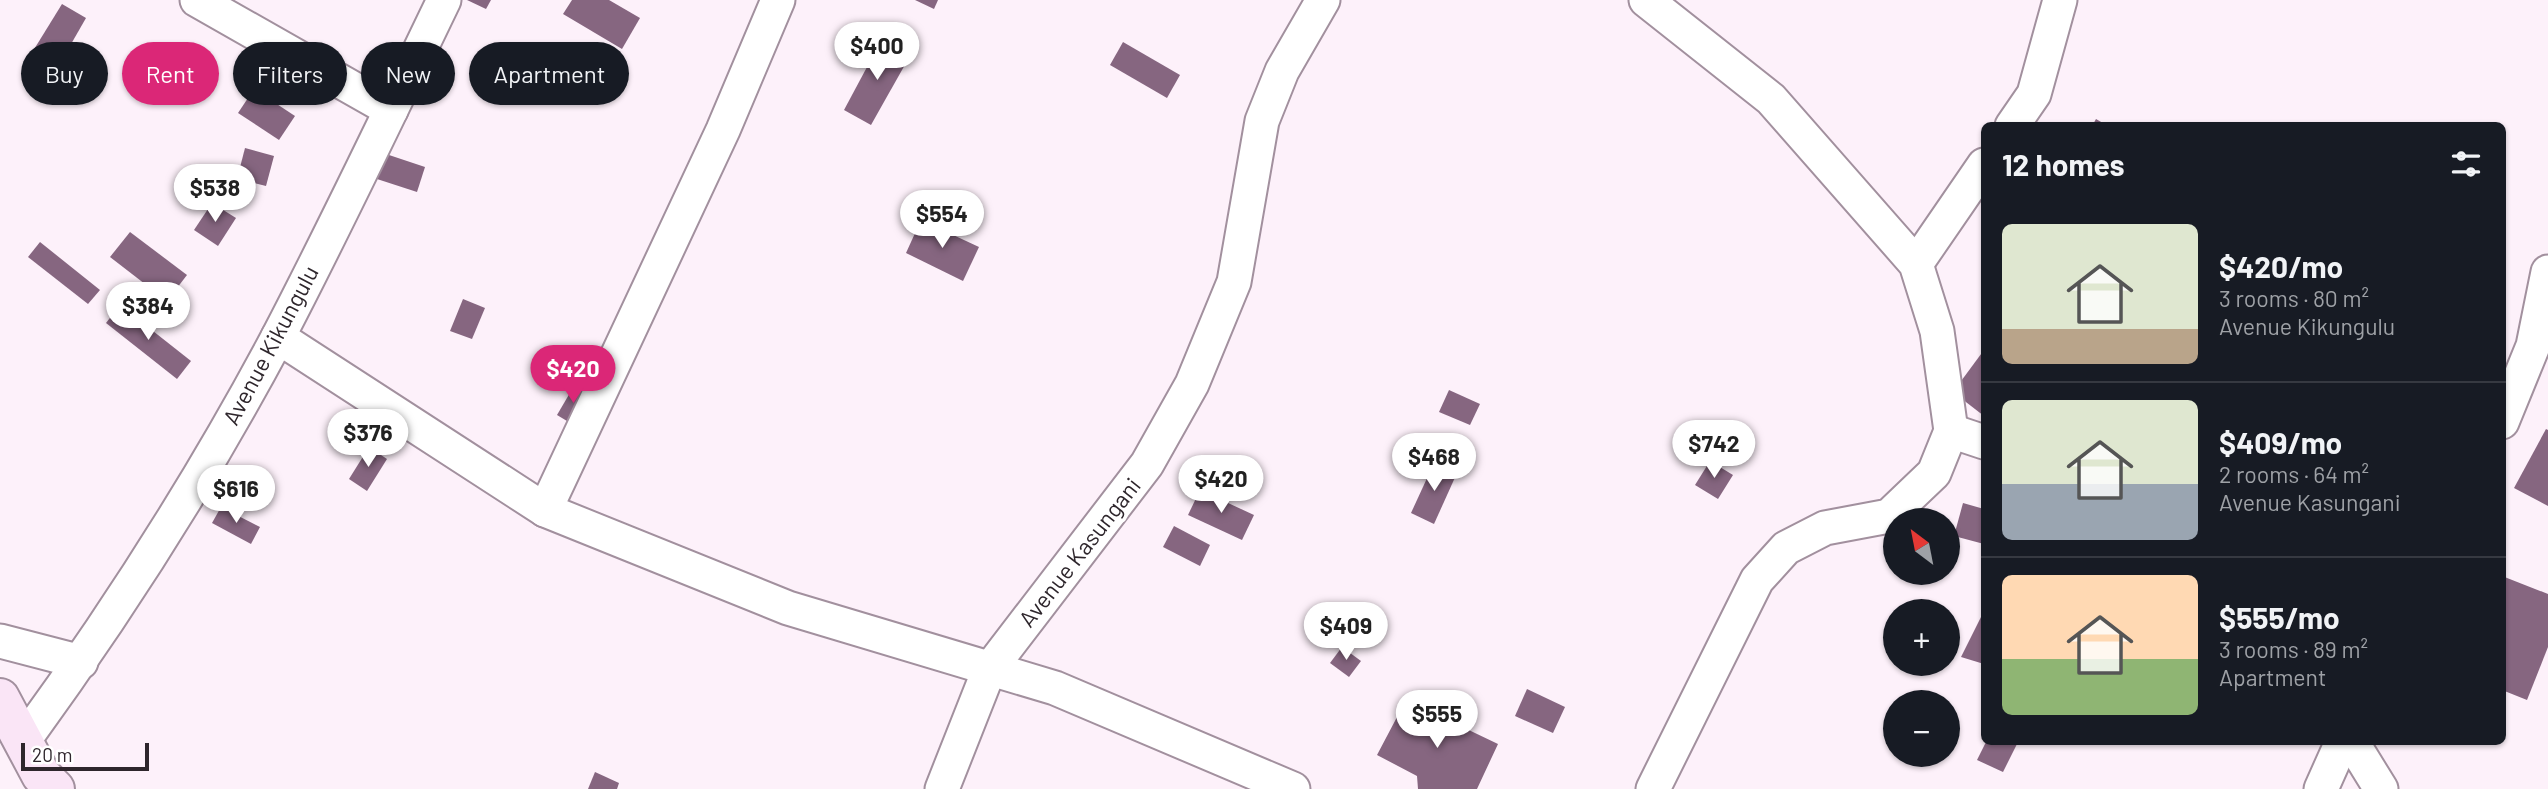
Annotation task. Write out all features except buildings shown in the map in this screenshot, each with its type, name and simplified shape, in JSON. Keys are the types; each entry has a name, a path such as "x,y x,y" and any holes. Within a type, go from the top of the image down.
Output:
{"street":[{"path":"197,0 391,110"},
{"name":"Avenue Kikungulu","path":"22,743 81,662 156,547 278,337 444,0"},
{"path":"544,510 723,130 778,0"},
{"name":"Avenue Kasungani","path":"942,789 989,670 1147,464 1192,384 1234,282 1262,121 1282,71 1323,0"},
{"path":"1646,0 1771,99 1916,264 1937,331 1951,431 1934,473 1889,516 1825,528 1786,548 1757,580 1653,789"},
{"path":"2015,122 2034,94 2060,0"},
{"path":"1916,264 1981,169"},
{"path":"2506,412 2533,346 2548,272"},
{"path":"278,337 544,510 788,608 1055,688 1293,789"},
{"path":"1951,431 1981,441"},
{"path":"0,641 81,662"},
{"path":"0,698 46,785"},
{"path":"2321,789 2341,745"},
{"path":"2354,745 2381,789"}]}
